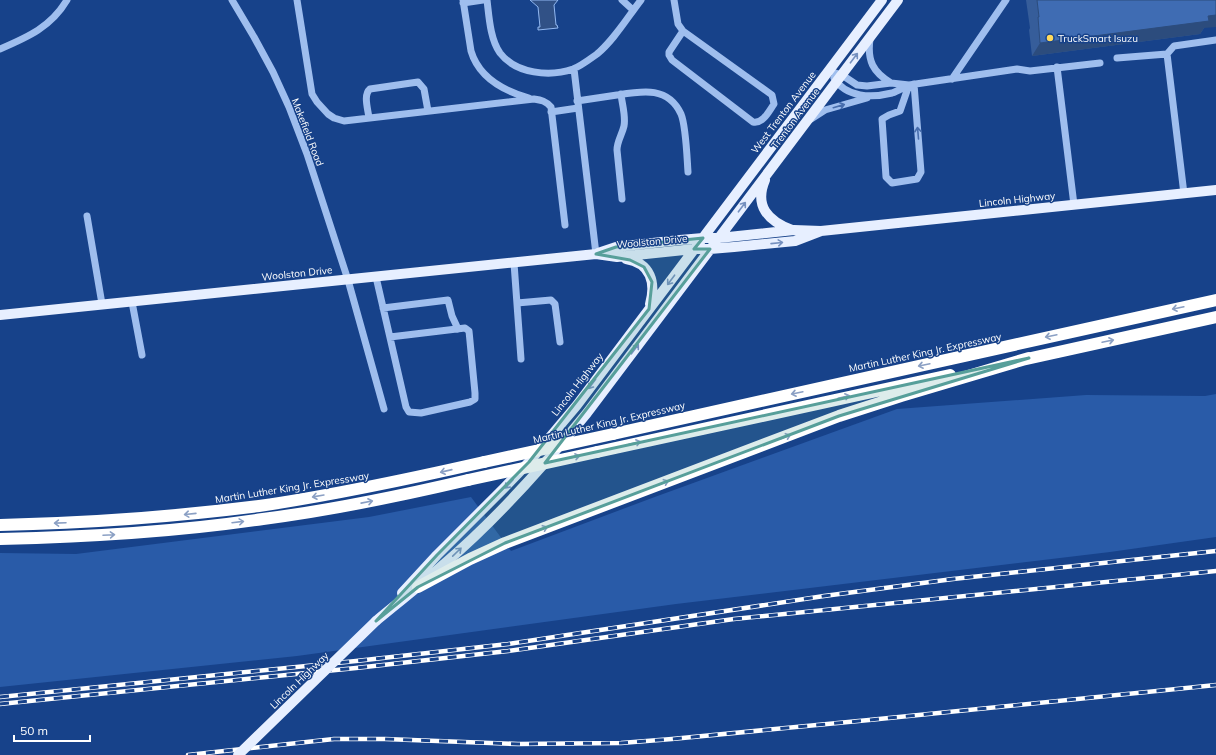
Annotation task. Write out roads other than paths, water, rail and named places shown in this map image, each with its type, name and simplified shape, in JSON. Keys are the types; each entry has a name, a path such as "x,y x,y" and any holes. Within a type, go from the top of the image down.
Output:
{"highway":[{"name":"Martin Luther King Jr. Expressway","path":"0,525 127,519 245,507 356,490 1216,300"},
{"path":"0,539 128,534 254,520 380,500 895,386 1216,317"},
{"path":"418,587 470,559 505,543 839,416 1029,358"}],"main road":[{"name":"West Trenton Avenue","path":"703,238 882,0"},
{"name":"Trenton Avenue","path":"710,250 898,0"},
{"path":"767,174 762,192 764,209 768,216 775,222 794,230"},
{"name":"Lincoln Highway","path":"238,755 376,621 437,554 534,456 577,405 703,238 719,238 794,230 821,231 1216,190"},
{"name":"Lincoln Highway","path":"376,621 445,564 539,471 587,413 710,250 795,241 821,231"},
{"name":"Woolston Drive","path":"0,314 514,263 596,254 616,247 703,238"},
{"name":"Woolston Drive","path":"596,254 617,257 694,249 710,250"},
{"path":"617,257 638,262 649,274 653,290 649,309"}],"street":[{"path":"0,49 27,38 39,30 52,19 67,0"},
{"path":"297,0 312,94 322,109 334,118 344,121 534,99"},
{"path":"483,0 463,2 473,58 479,68 497,85 520,95 542,100 551,107 565,225"},
{"path":"487,0 493,39 500,53 510,62 533,73 559,72 574,69 596,55 607,45 641,0"},
{"path":"622,0 633,10"},
{"path":"952,79 1006,0"},
{"name":"Makefield Road","path":"235,1 289,107 307,154 348,280 384,409"},
{"path":"676,2 678,24 683,31 772,95 774,104 761,121 757,123 753,122 672,60 669,52 683,31"},
{"path":"870,38 869,51 872,66 881,77 891,83"},
{"path":"1117,58 1167,54 1174,46 1216,40"},
{"path":"1167,54 1184,194"},
{"path":"839,79 862,86 891,83 912,84 1017,69 1030,70 1100,63"},
{"path":"1057,67 1074,205"},
{"path":"574,69 596,254"},
{"path":"829,71 854,94 868,96 892,93 912,84"},
{"path":"369,118 366,95 367,91 370,89 418,82 424,89 428,111"},
{"path":"912,84 921,172 918,179 892,183 886,177 882,119 900,111 912,84"},
{"path":"551,112 621,94 650,91 664,96 675,106 681,115 684,124 688,172"},
{"path":"621,94 624,127 617,145 617,150 622,199"},
{"path":"805,124 817,114 825,110 880,94"},
{"path":"87,216 102,304"},
{"path":"514,263 521,359"},
{"path":"376,277 406,407 410,412 421,413 470,402 475,399 469,331 466,328 390,337"},
{"path":"383,308 448,300 452,316 458,329"},
{"path":"517,303 551,300 555,304 560,342"},
{"path":"132,302 142,355"}],"railway":[{"path":"0,697 508,644 824,596 953,579 1216,551"},
{"path":"0,704 508,651 734,619 1216,571"},
{"path":"188,755 334,739 385,739 518,744 621,743 1216,685"}],"place":[{"name":"TruckSmart Isuzu","path":"1050,38"}]}
